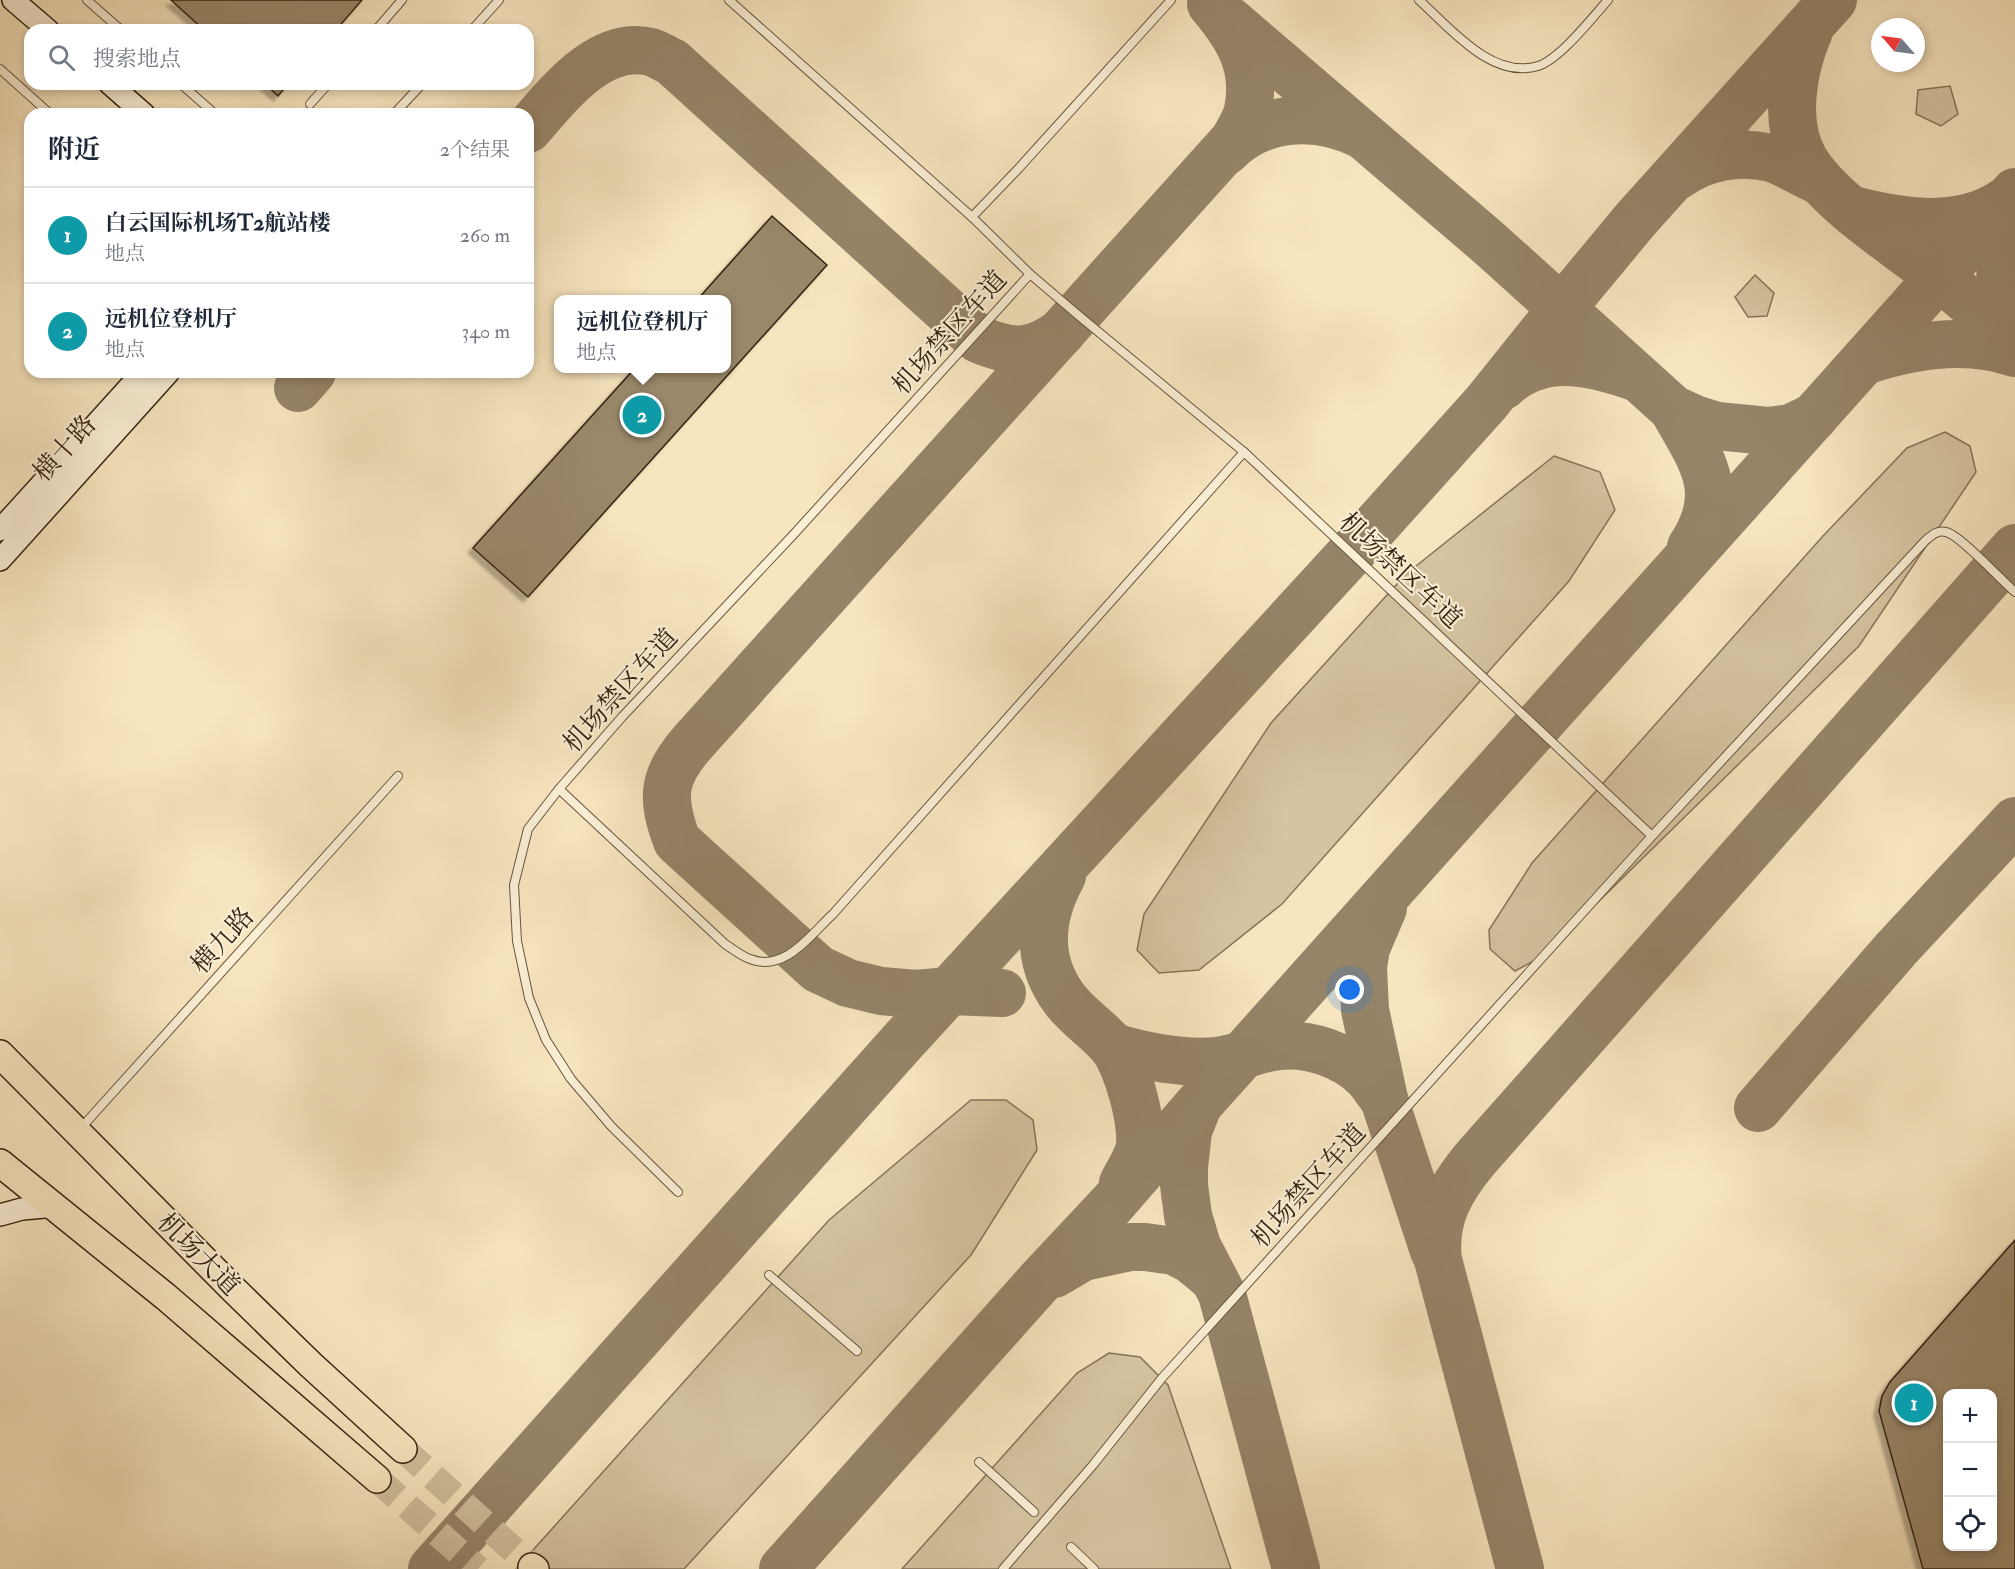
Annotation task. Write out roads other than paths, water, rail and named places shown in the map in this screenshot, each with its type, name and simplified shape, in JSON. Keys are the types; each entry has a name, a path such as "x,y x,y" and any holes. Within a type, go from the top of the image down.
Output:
{"highway":[{"name":"机场大道","path":"0,1054 234,1290 403,1449"},
{"name":"机场大道","path":"0,1163 166,1297 377,1479"}],"street":[{"path":"13,0 41,24"},
{"path":"117,90 137,108"},
{"name":"横十路","path":"0,530 139,378"},
{"name":"横十路","path":"0,560 164,378"},
{"path":"0,1215 22,1209 56,1206"}],"lane":[{"path":"87,0 113,24"},
{"path":"381,24 402,0"},
{"path":"477,24 499,0"},
{"name":"机场禁区车道","path":"729,0 972,217 1030,274 1244,452 1652,836"},
{"path":"972,217 1171,0"},
{"path":"1419,0 1486,59 1513,68 1539,66 1562,50 1608,0"},
{"path":"0,69 43,108"},
{"path":"188,90 208,108"},
{"path":"310,104 323,90"},
{"path":"400,108 416,90"},
{"name":"机场禁区车道","path":"678,1192 610,1126 571,1079 546,1040 529,998 517,942 514,885 528,829 559,789 622,717 802,525 1030,274"},
{"path":"559,789 725,944 751,960 770,962 794,954 833,914 1244,452"},
{"name":"机场禁区车道","path":"1003,1569 1093,1465 1162,1378 1652,836 1925,541 1936,532 1947,532 1959,539 2015,592"},
{"name":"横九路","path":"78,1131 398,776"},
{"path":"769,1275 858,1350"},
{"path":"980,1462 1034,1512"},
{"path":"1071,1547 1094,1569"}],"tunnel":[{"path":"403,1449 532,1567"},
{"path":"377,1479 478,1569"}],"place":[{"name":"远机位登机厅","path":"642,415"},
{"name":"白云国际机场T2航站楼","path":"1914,1403"}]}
